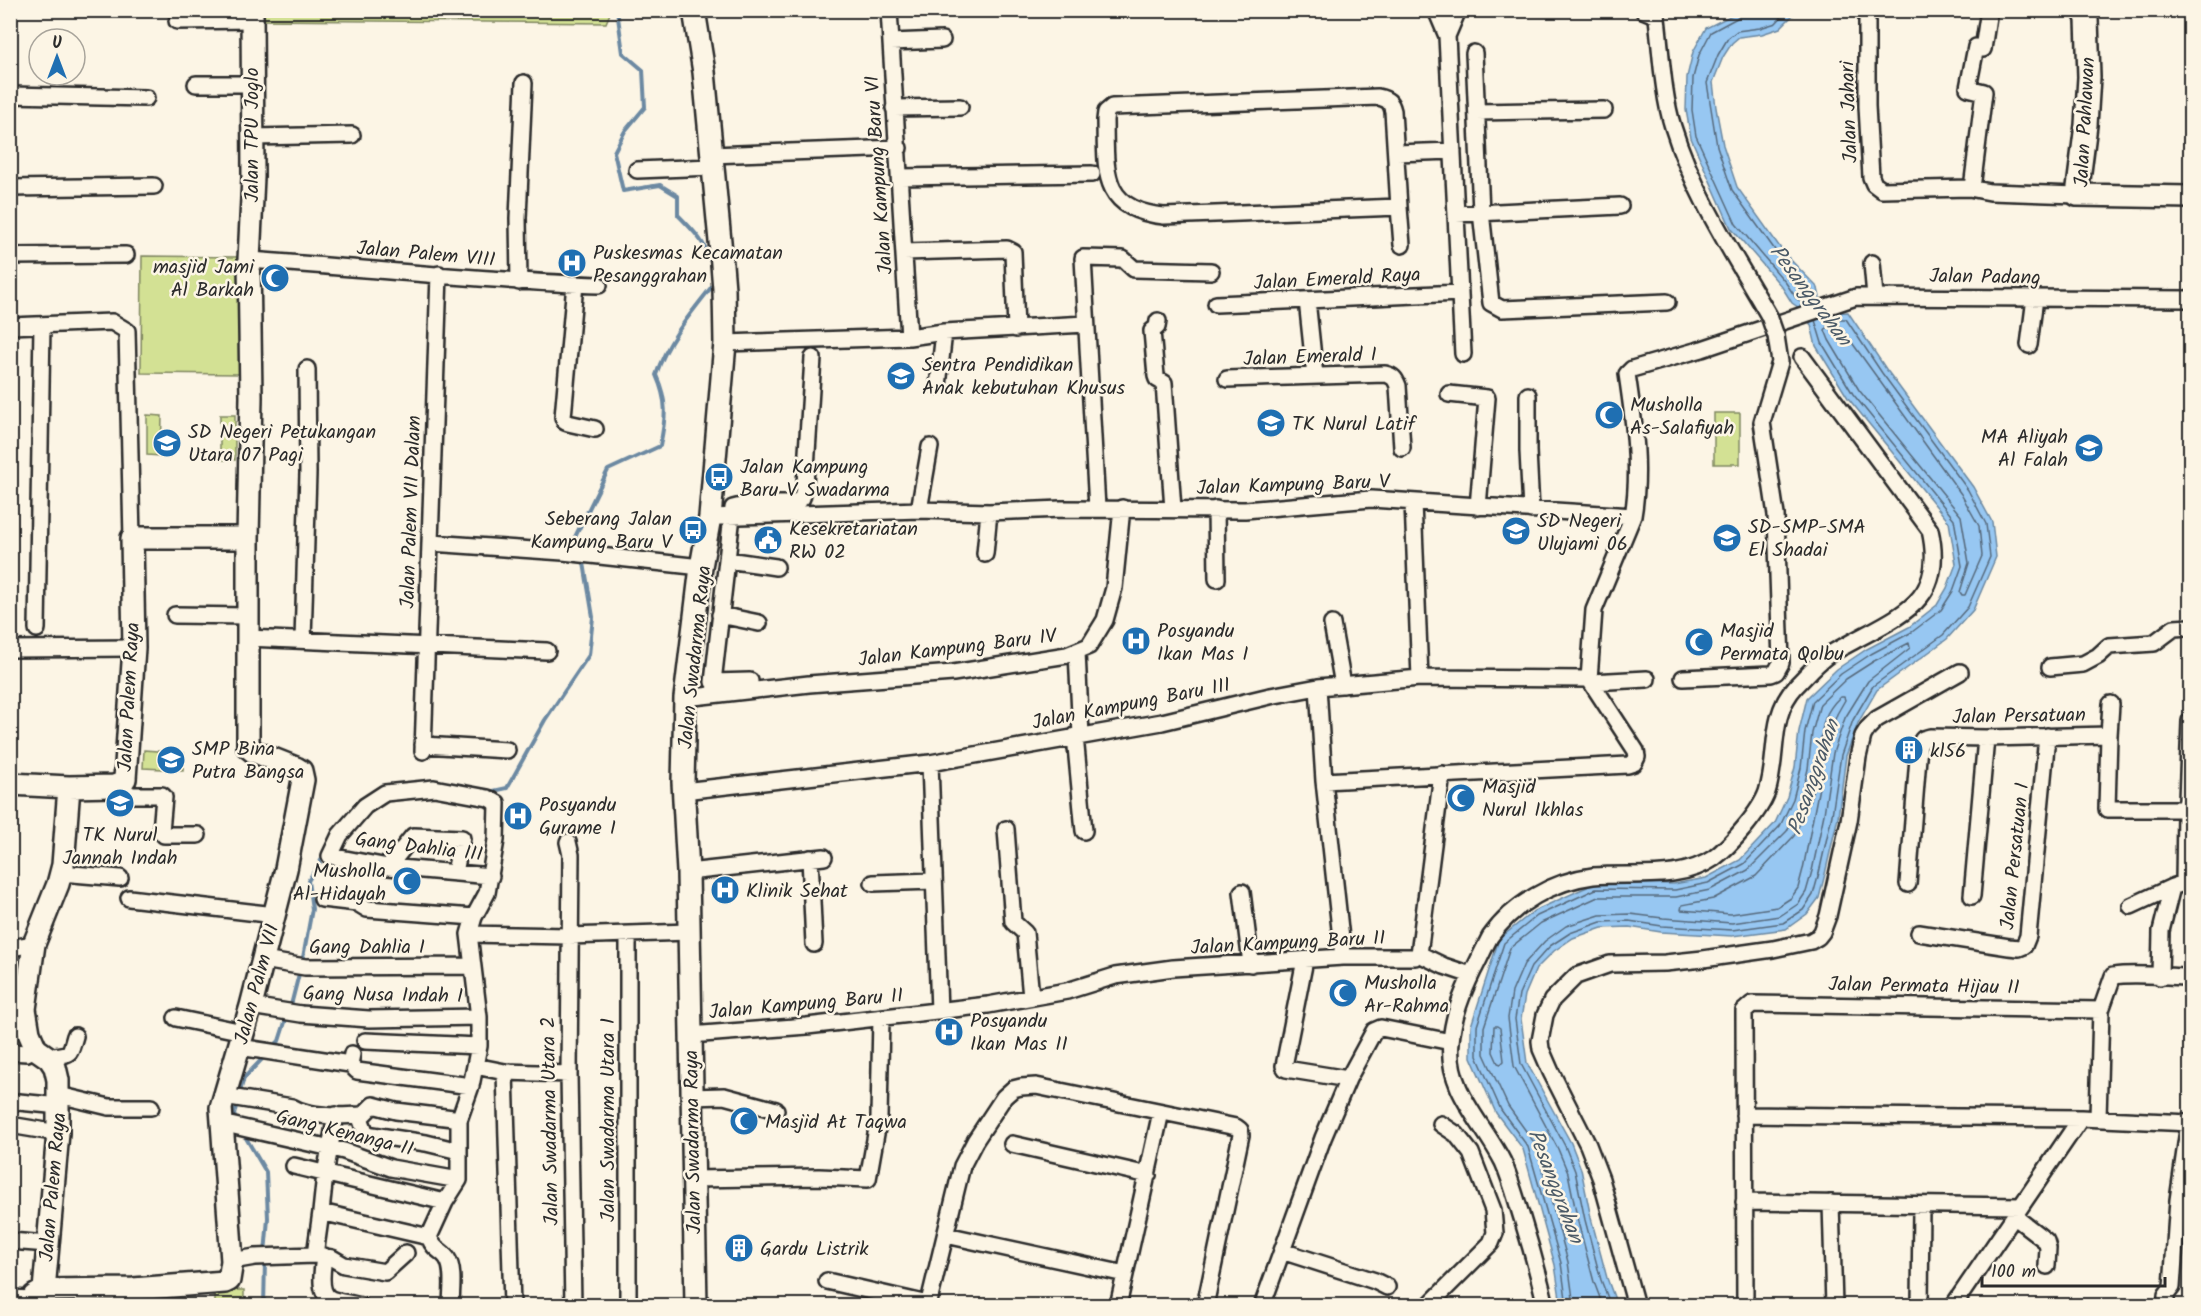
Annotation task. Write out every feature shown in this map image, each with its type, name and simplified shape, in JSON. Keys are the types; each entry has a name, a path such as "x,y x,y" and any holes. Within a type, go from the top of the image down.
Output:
{"street":[{"name":"Jalan Swadarma Raya","path":"694,10 704,72 724,289 725,343 710,517 701,567 685,698 683,791 688,872 696,1305"},
{"name":"Jalan Kampung Baru VI","path":"889,10 909,337"},
{"path":"1436,10 1447,36 1463,354"},
{"path":"1447,36 1458,10"},
{"path":"1642,10 1657,18 1672,125 1682,154 1708,211 1775,318 1780,362 1762,422 1776,515 1781,663 1776,672 1771,674 1683,678"},
{"name":"Jalan Jahari","path":"1867,10 1867,106 1871,177 1874,184 1882,190 1972,188 1990,192 2077,195"},
{"path":"1972,188 1984,92 1968,88 1976,47 1983,49 1989,10"},
{"name":"Jalan Pahlawan","path":"2083,10 2087,19 2089,77 2086,125 2077,195 2190,197"},
{"path":"177,21 252,15"},
{"name":"Jalan TPU Joglo","path":"249,260 253,177 252,15"},
{"path":"891,42 942,39"},
{"path":"1474,53 1481,212 1491,303 1502,309 1667,302"},
{"path":"519,282 518,218 524,83"},
{"path":"196,84 251,84"},
{"path":"10,94 147,98"},
{"path":"1399,207 1164,216 1135,210 1123,202 1110,185 1106,172 1106,112 1112,107 1121,105 1386,99 1391,103 1402,245"},
{"path":"894,108 960,107"},
{"path":"1477,112 1604,110"},
{"path":"253,137 352,135"},
{"path":"637,170 712,161 899,148"},
{"path":"1396,153 1453,151"},
{"path":"900,177 1092,174"},
{"path":"10,188 154,186"},
{"path":"1456,214 1620,206"},
{"path":"904,252 1007,249 1014,252 1016,329"},
{"path":"10,256 126,255"},
{"path":"1097,508 1082,263 1085,257 1123,259 1134,269 1211,271"},
{"path":"10,326 112,322 127,331 132,538 248,538 251,397 249,260"},
{"name":"Jalan Palem VIII","path":"249,260 519,282 599,285"},
{"path":"1872,263 1875,296"},
{"name":"Jalan Palem VII Dalam","path":"439,274 423,748 507,750"},
{"path":"575,284 563,417 565,422 595,429"},
{"name":"Jalan Emerald Raya","path":"1216,304 1460,293"},
{"name":"Jalan Padang","path":"1633,516 1637,480 1636,444 1628,374 1630,370 1702,349 1775,318 1845,299 1875,296 2190,299"},
{"path":"2029,345 2035,298"},
{"path":"1307,300 1315,376"},
{"path":"1158,321 1157,327 1152,331 1156,376 1164,383 1173,509"},
{"path":"725,343 909,337 944,332 1086,324"},
{"path":"37,629 42,325"},
{"path":"938,386 944,332"},
{"path":"1546,1305 1512,1185 1503,1162 1456,1085 1450,1066 1455,1015 1471,975 1491,937 1512,912 1544,891 1574,880 1594,876 1674,872 1691,869 1714,858 1749,822 1768,791 1775,730 1781,709 1795,687 1827,656 1903,613 1923,595 1931,578 1934,562 1930,530 1802,357"},
{"path":"750,681 713,682 733,508 749,504 793,504 802,498 813,358"},
{"path":"303,640 308,473 308,369"},
{"name":"Jalan Emerald I","path":"1227,379 1391,375 1398,386 1402,448"},
{"path":"1449,394 1486,398 1478,507"},
{"path":"1528,395 1531,510"},
{"path":"919,510 930,447"},
{"name":"Jalan Kampung Baru V","path":"710,517 919,510 989,512 1097,508 1263,508 1371,499 1633,516"},
{"path":"1413,502 1420,678"},
{"name":"Jalan Kampung Baru IV","path":"685,698 809,684 953,673 1077,652 1089,646 1105,620 1114,588 1122,508"},
{"path":"1216,509 1217,579"},
{"path":"985,554 989,512"},
{"path":"1323,781 1634,763 1637,757 1636,751 1590,681 1594,610 1633,516"},
{"name":"Jalan Palem Raya","path":"29,1298 48,1244 59,1101 55,1067 42,1054 29,1033 26,1010 34,944 60,873 69,787 114,786 125,779 134,648 132,538"},
{"name":"Jalan Palm VII","path":"232,1261 225,1124 221,1108 228,1097 245,1043 251,1006 286,869 302,775 296,768 248,747 248,538"},
{"path":"431,543 565,552 701,567"},
{"path":"727,560 776,567"},
{"path":"176,615 248,616"},
{"path":"720,615 759,623"},
{"path":"1332,624 1343,685"},
{"path":"2050,667 2083,664 2109,646 2154,643 2174,628 2190,627"},
{"path":"247,638 547,651"},
{"path":"10,649 134,648"},
{"path":"1077,652 1078,736 1084,831"},
{"path":"1636,1305 1601,1179 1588,1145 1541,1049 1541,1029 1552,1000 1576,976 1610,964 1665,963 1773,950 1811,941 1818,937 1828,916 1838,872 1863,736 1877,719 1960,672"},
{"name":"Jalan Kampung Baru III","path":"683,791 930,763 1162,722 1318,687 1420,678 1590,681 1647,679"},
{"path":"1318,687 1323,781 1343,957"},
{"path":"2109,735 2111,705"},
{"path":"2160,977 2161,931 2182,884 2188,803 2190,721"},
{"name":"Jalan Persatuan","path":"1908,884 1919,745 1923,739 1930,736 1986,738 2109,735 2107,809 2188,803"},
{"name":"Jalan Persatuan I","path":"1919,933 2009,947 2024,946 2028,936 2047,736"},
{"path":"1972,896 1986,738"},
{"path":"930,763 939,1011"},
{"path":"1442,774 1419,954 1471,975"},
{"path":"10,784 69,787"},
{"path":"120,784 132,795 162,795 164,798 161,831 164,835 198,835"},
{"name":"Gang Nusa Indah I","path":"340,835 365,806 392,791 434,788 488,798 497,803 496,840 491,876 487,893 474,917 469,934 479,1017 479,1046 471,1086 459,1120 459,1180"},
{"path":"1006,829 1013,922 1025,933 1031,998"},
{"name":"Gang Dahlia III","path":"340,835 330,856 388,867 491,876"},
{"path":"388,867 413,836 462,838 456,872"},
{"name":"Jalan Swadarma Utara 2","path":"568,842 571,855 569,1074 573,1305"},
{"path":"688,872 817,858 814,944"},
{"path":"60,873 120,878"},
{"path":"873,883 934,881"},
{"path":"2131,906 2182,884"},
{"path":"1242,891 1251,964"},
{"path":"129,898 275,915"},
{"path":"322,899 357,903 367,909 474,917"},
{"path":"469,934 569,936 689,932"},
{"name":"Jalan Swadarma Utara 1","path":"628,935 628,1305"},
{"path":"10,948 34,944"},
{"name":"Jalan Kampung Baru II","path":"690,1035 939,1011 1031,998 1067,991 1115,976 1173,969 1343,957 1414,957 1419,954"},
{"name":"Gang Dahlia I","path":"263,960 300,966 472,966"},
{"path":"1305,960 1284,1066 1286,1069 1348,1079"},
{"path":"2098,1118 2101,1010 2113,976 2127,974 2190,977"},
{"name":"Jalan Permata Hijau II","path":"1745,1305 1744,1011 1752,1004 2101,1010"},
{"name":"Gang Nusa Indah I","path":"251,1006 301,1014 369,1019 479,1017"},
{"path":"176,1018 272,1053 351,1059 357,1071 471,1086"},
{"path":"693,1179 819,1177 867,1179 879,1117 881,1018"},
{"path":"1262,1305 1334,1107 1374,1031 1381,1028 1451,1042"},
{"path":"10,1052 68,1055 75,1036"},
{"path":"365,1041 479,1046"},
{"path":"475,1066 505,1072 569,1074"},
{"path":"505,1072 512,1305"},
{"path":"827,1281 928,1305 962,1166 975,1140 1004,1097 1013,1089 1036,1086 1236,1127 1240,1130 1241,1135 1204,1305"},
{"path":"691,1097 724,1096 776,1110"},
{"path":"228,1097 292,1107 299,1112 363,1115 373,1106 459,1120"},
{"path":"19,1102 59,1101 109,1107 151,1107"},
{"path":"1118,1305 1161,1112"},
{"path":"336,1115 325,1174 321,1212 319,1256 322,1289 330,1299 361,1305"},
{"path":"359,1115 366,1134 426,1143 459,1151"},
{"path":"1744,1115 2098,1118 2190,1123 2178,1200 2172,1287 2166,1295 2166,1305"},
{"path":"1953,1305 2081,1118"},
{"name":"Gang Kenanga II","path":"225,1124 330,1148 391,1168 459,1180"},
{"path":"1428,1305 1491,1243 1495,1233 1493,1210 1471,1153 1456,1134 1441,1124"},
{"path":"10,1125 58,1133"},
{"path":"1012,1144 1148,1175"},
{"path":"294,1166 445,1202"},
{"path":"452,1305 450,1265 446,1256 433,1248 429,1237 445,1202 459,1180"},
{"path":"1744,1202 1922,1204 2018,1211 2046,1241 2047,1266"},
{"path":"1832,1203 1834,1305"},
{"path":"1920,1305 1922,1204"},
{"path":"321,1212 429,1237"},
{"path":"946,1234 1125,1274"},
{"path":"10,1241 48,1244"},
{"path":"1282,1251 1387,1287"},
{"path":"29,1298 225,1282 229,1280 232,1261 255,1257 319,1256 344,1265 385,1272 406,1253"}],"green space":[{"path":"256,11 611,11 606,23 256,20"},
{"path":"142,256 240,257 239,374 141,373"},
{"path":"1714,413 1740,413 1740,464 1714,464"},
{"path":"147,415 162,416 161,456 147,455"},
{"path":"220,415 235,415 235,460 220,460"},
{"path":"144,750 184,753 183,770 143,768"},
{"path":"215,1290 244,1290 244,1305 215,1305"}],"water":[{"name":"Pesanggrahan","path":"1740,11 1795,11 1780,28 1762,34 1739,37 1732,43 1723,57 1713,82 1723,145 1737,187 1784,253 1818,288 1821,303 1831,313 1848,312 1886,369 1973,487 1992,522 1996,557 1973,610 1947,639 1877,690 1858,723 1846,756 1838,817 1819,898 1807,914 1786,929 1732,936 1661,932 1629,927 1602,928 1573,938 1554,951 1536,969 1525,995 1521,1019 1527,1063 1571,1143 1581,1169 1591,1218 1607,1278 1617,1305 1561,1305 1555,1265 1523,1149 1496,1113 1471,1057 1471,1026 1499,939 1534,911 1598,882 1674,884 1706,878 1740,860 1775,823 1787,797 1795,767 1799,731 1807,698 1837,669 1867,649 1909,627 1937,605 1947,588 1956,564 1949,522 1848,398 1816,346 1811,325 1802,310 1792,303 1782,287 1731,228 1691,138 1686,110 1687,77 1693,52 1706,28"}],"waterway":[{"path":"617,10 623,53 643,70 645,107 625,131 614,152 623,191 660,185 678,196 678,215 703,244 712,265"},
{"path":"582,550 575,537 608,470 660,446 665,410 663,393 656,375 673,339 713,285 713,281"},
{"path":"489,792 507,788 545,720 589,655 593,617 583,557"},
{"path":"302,963 312,909 308,881 325,854"},
{"path":"290,1009 300,970"},
{"path":"273,1047 279,1041 287,1016"},
{"path":"239,1095 244,1078 266,1055"},
{"path":"237,1102 234,1115 238,1123"},
{"path":"243,1133 266,1172 268,1218 265,1254"},
{"path":"264,1306 265,1261"}],"place":[{"name":"Puskesmas Kecamatan Pesanggrahan","path":"572,263"},
{"name":"masjid Jami Al Barkah","path":"275,278"},
{"name":"Sentra Pendidikan Anak kebutuhan Khusus","path":"901,376"},
{"name":"Musholla As-Salafiyah","path":"1609,415"},
{"name":"TK Nurul Latif","path":"1271,423"},
{"name":"SD Negeri Petukangan Utara 07 Pagi","path":"167,443"},
{"name":"MA Aliyah Al Falah","path":"2089,448"},
{"name":"Jalan Kampung Baru V Swadarma","path":"719,477"},
{"name":"Seberang Jalan Kampung Baru V","path":"693,530"},
{"name":"SD Negeri Ulujami 06","path":"1516,531"},
{"name":"SD-SMP-SMA El Shadai","path":"1727,538"},
{"name":"Kesekretariatan RW 02","path":"768,540"},
{"name":"Posyandu Ikan Mas I","path":"1136,641"},
{"name":"Masjid Permata Qolbu","path":"1699,642"},
{"name":"kl56","path":"1909,750"},
{"name":"SMP Bina Putra Bangsa","path":"171,760"},
{"name":"Masjid Nurul Ikhlas","path":"1461,798"},
{"name":"TK Nurul Jannah Indah","path":"120,803"},
{"name":"Posyandu Gurame I","path":"518,816"},
{"name":"Musholla Al-Hidayah","path":"407,881"},
{"name":"Klinik Sehat","path":"725,890"},
{"name":"Musholla Ar-Rahma","path":"1343,993"},
{"name":"Posyandu Ikan Mas II","path":"949,1032"},
{"name":"Masjid At Taqwa","path":"744,1121"},
{"name":"Gardu Listrik","path":"739,1248"}]}
